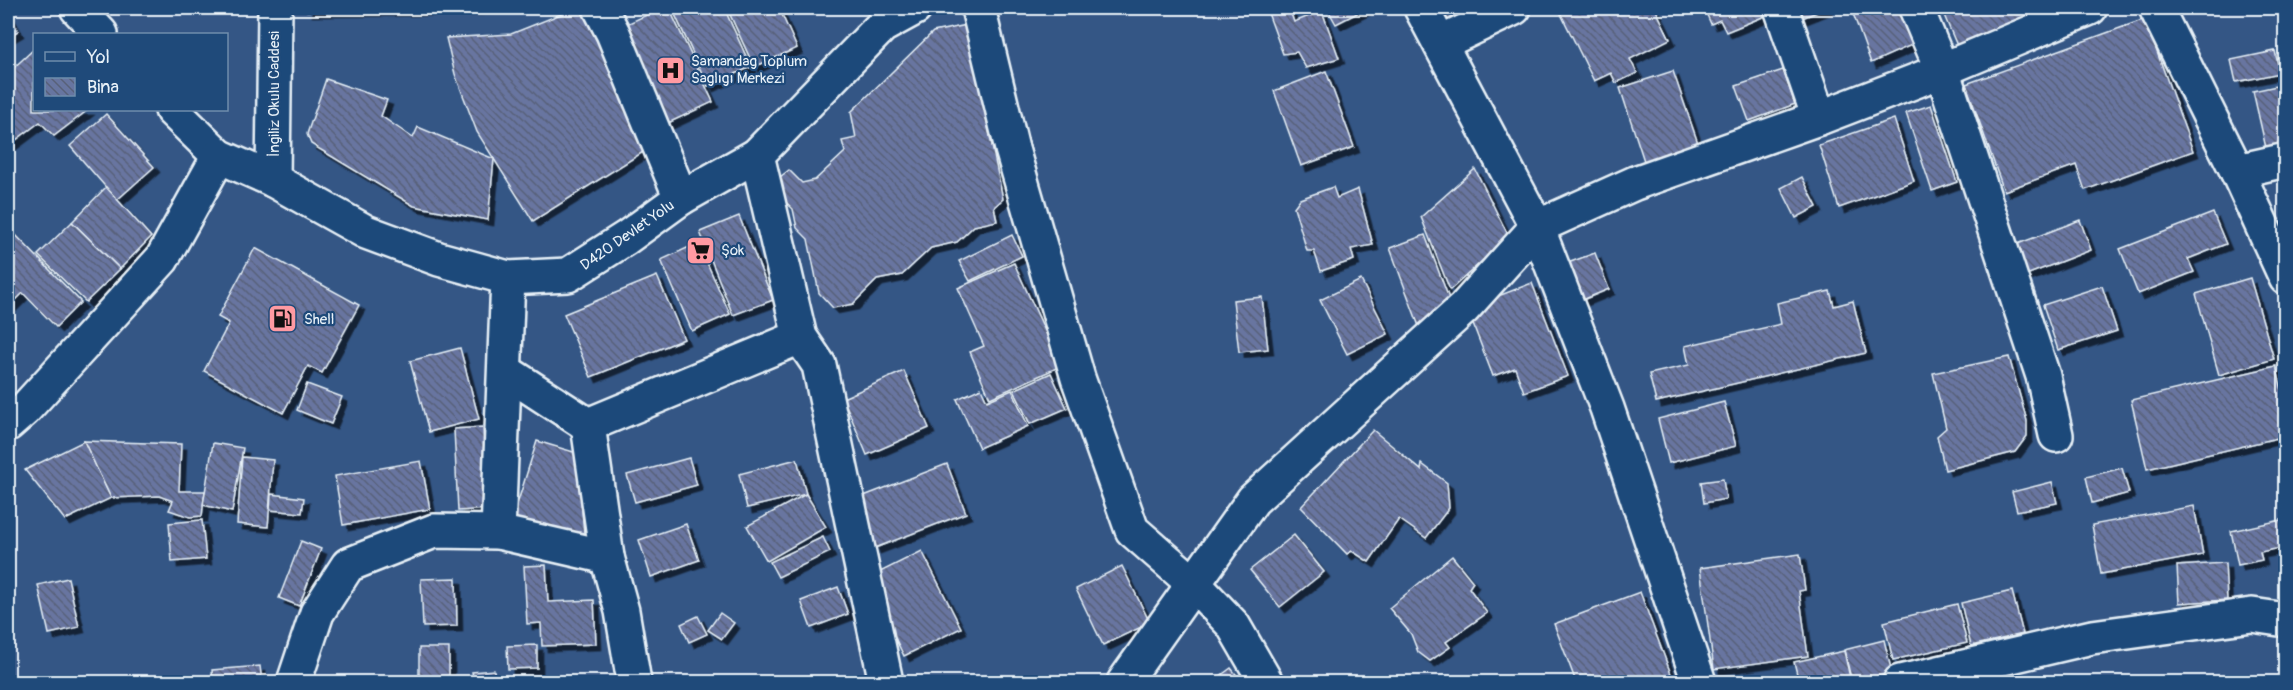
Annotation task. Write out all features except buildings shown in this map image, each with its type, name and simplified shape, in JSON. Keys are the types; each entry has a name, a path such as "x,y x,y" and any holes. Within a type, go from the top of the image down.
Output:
{"street":[{"path":"77,8 100,33"},
{"name":"İngiliz Okulu Caddesi","path":"273,180 275,8"},
{"path":"600,8 613,33 681,198"},
{"name":"D420 Devlet Yolu","path":"173,111 219,156 273,180 366,232 439,259 508,278 568,275 681,198 757,156 882,26 915,8"},
{"path":"978,8 1012,149 1078,378 1132,530 1194,584 1233,625 1266,682"},
{"path":"1421,8 1538,227 1607,408 1699,682"},
{"path":"1441,43 1514,8"},
{"path":"1780,8 1820,118"},
{"path":"1916,8 1942,70 2043,376 2056,435"},
{"path":"1124,682 1253,500 1464,308 1538,227 1635,183 1820,118 2090,8"},
{"path":"2156,8 2237,171 2286,279"},
{"path":"8,424 24,410 162,259 219,156"},
{"path":"757,156 800,337 819,365 886,682"},
{"path":"2237,171 2286,160"},
{"path":"498,532 508,278"},
{"path":"588,424 800,337"},
{"path":"505,371 588,424 607,557 622,611 634,682"},
{"path":"294,682 317,613 348,565 434,531 498,532 607,557"},
{"path":"1900,682 2092,637 2252,615 2286,620"}],"place":[{"name":"Samandag Toplum Saglıgı Merkezi","path":"670,70"},
{"name":"Şok","path":"700,250"},
{"name":"Shell","path":"283,319"}]}
